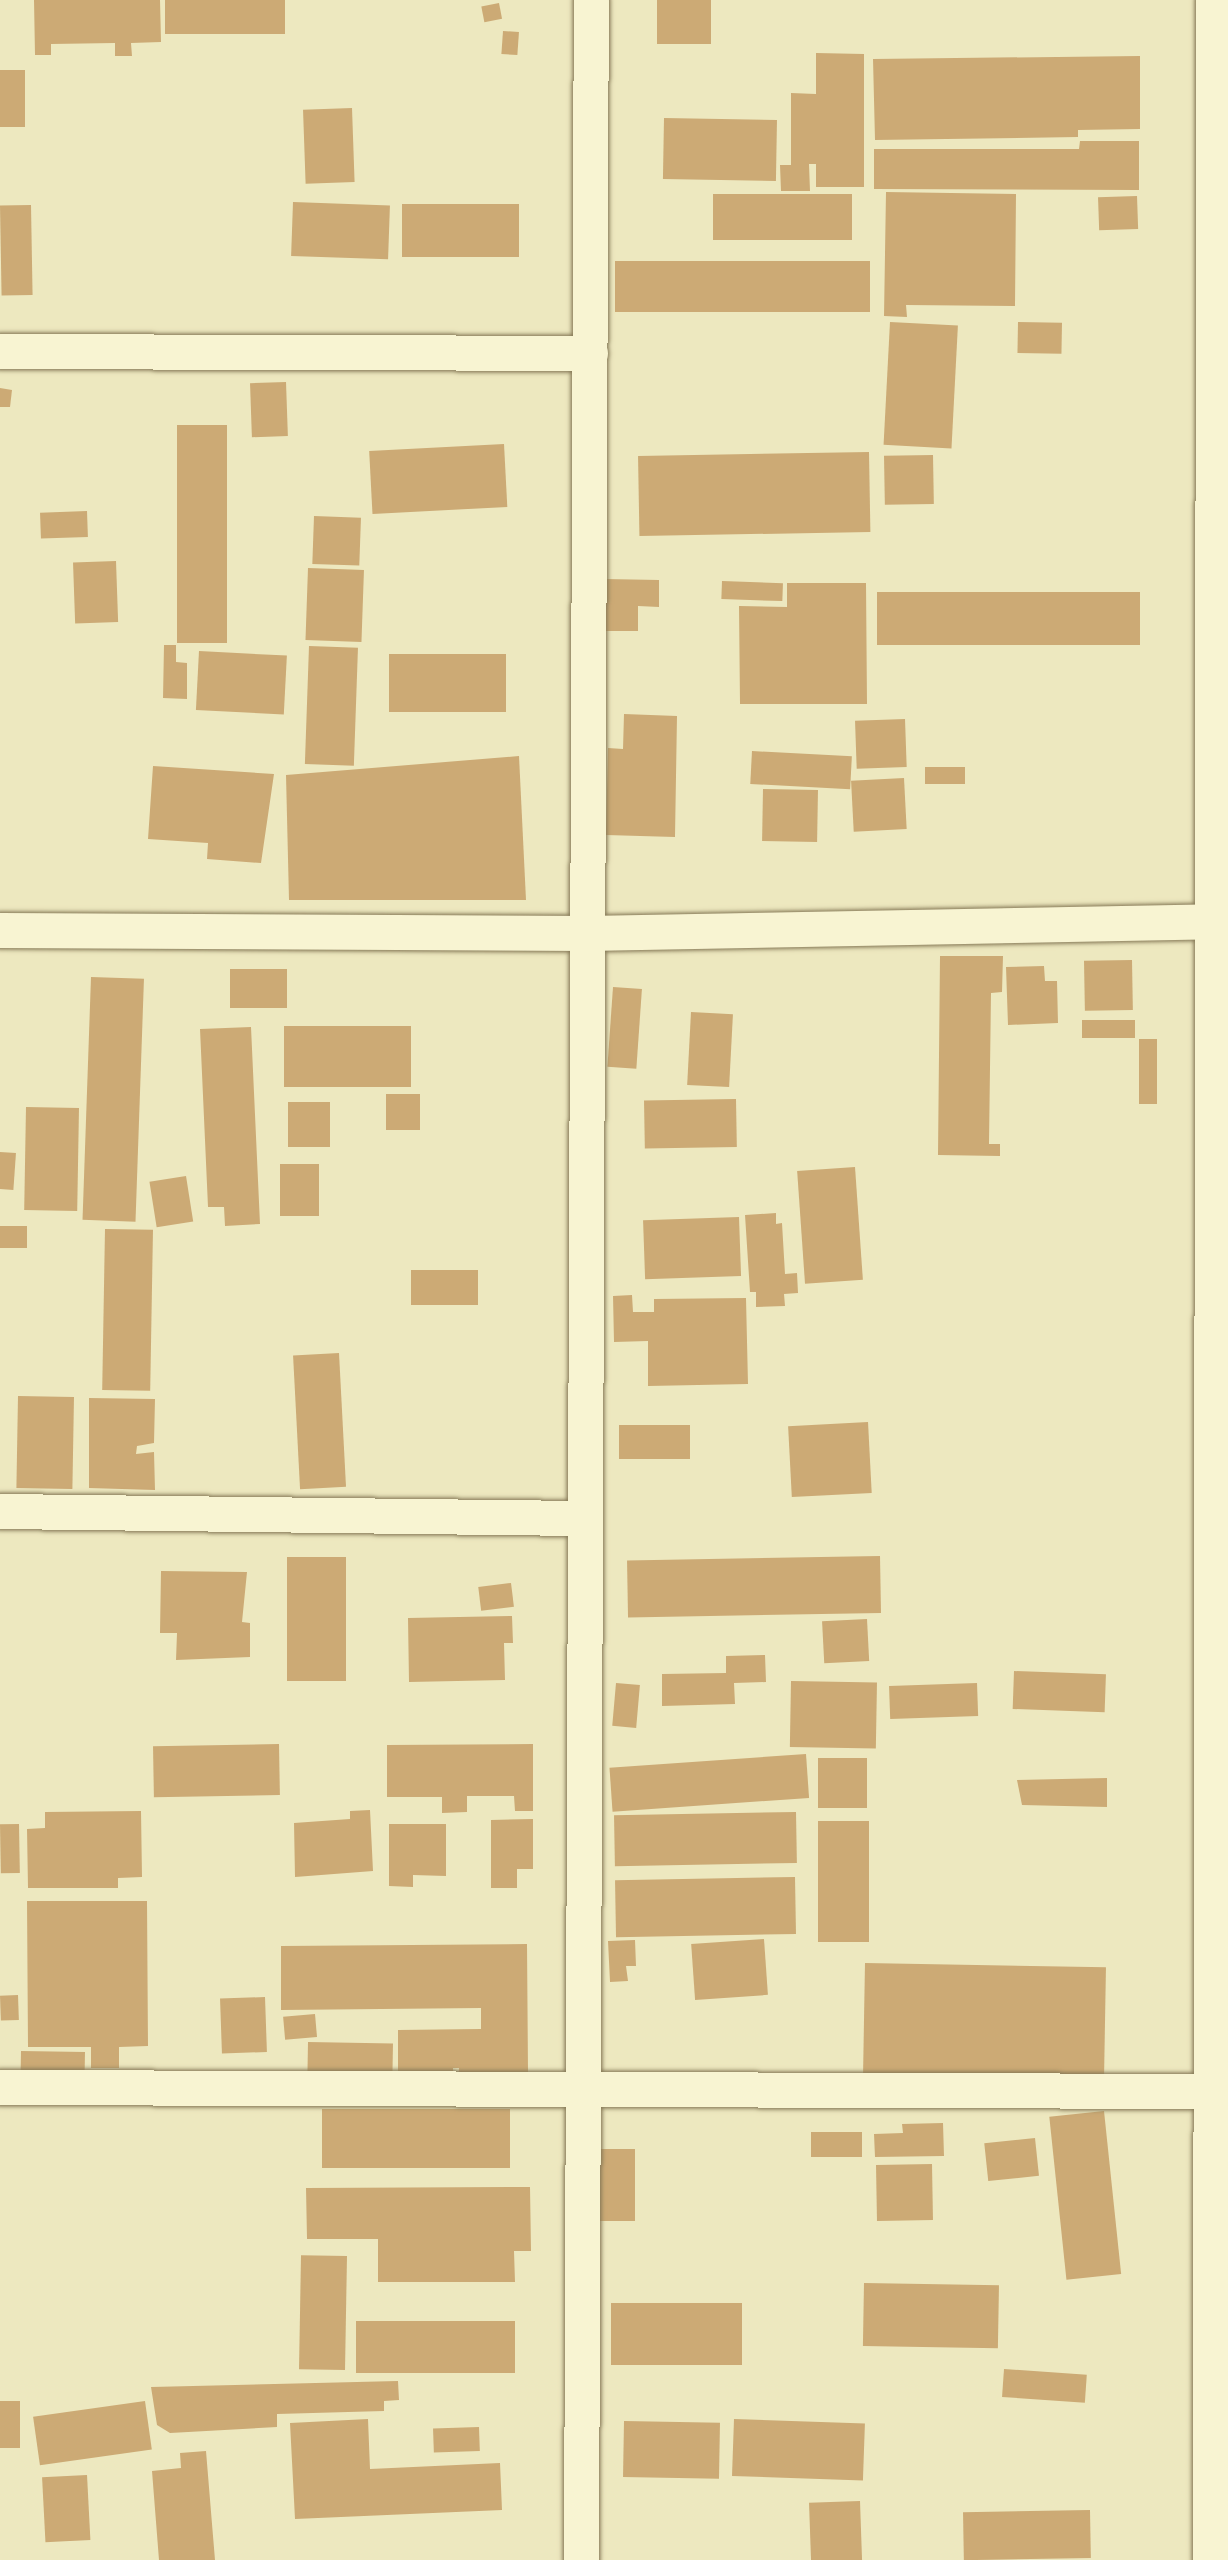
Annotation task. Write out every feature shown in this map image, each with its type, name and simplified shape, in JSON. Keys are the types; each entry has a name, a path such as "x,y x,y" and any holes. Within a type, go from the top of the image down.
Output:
{"street":[{"path":"580,2560 591,0"},
{"path":"1210,2560 1219,2091 1220,921 1214,0"},
{"path":"0,350 590,353"},
{"path":"0,930 587,933 1220,921"},
{"path":"0,1511 584,1518"},
{"path":"0,2087 1219,2091"}],"building":[{"path":"34,0 160,0 161,42 131,43 132,56 115,56 115,43 51,44 51,55 35,55"},
{"path":"165,0 285,0 285,34 165,34"},
{"path":"657,0 711,0 711,44 657,44"},
{"path":"499,3 502,19 484,22 481,6"},
{"path":"503,31 519,32 517,55 501,54"},
{"path":"816,53 864,54 864,187 816,187 816,164 809,164 810,191 781,191 780,165 791,165 791,93 816,94"},
{"path":"1140,56 1140,129 1078,130 1078,137 875,140 873,59"},
{"path":"0,70 25,70 25,127 0,127"},
{"path":"352,108 355,182 306,184 303,110"},
{"path":"664,118 777,120 776,181 663,179"},
{"path":"1080,141 1139,141 1139,190 874,189 874,149 1079,149"},
{"path":"886,192 1016,194 1015,306 906,305 907,317 884,316"},
{"path":"713,194 852,194 852,240 713,240"},
{"path":"1137,196 1138,229 1099,230 1098,197"},
{"path":"293,202 390,205 388,259 291,256"},
{"path":"402,204 519,204 519,257 402,257"},
{"path":"31,205 33,295 2,296 0,206"},
{"path":"615,261 870,261 870,312 615,312"},
{"path":"890,322 958,326 951,448 884,445"},
{"path":"1018,322 1062,323 1061,354 1017,353"},
{"path":"286,382 288,436 252,437 250,383"},
{"path":"0,388 12,390 10,407 0,407"},
{"path":"177,425 227,425 227,643 177,643"},
{"path":"504,444 507,507 372,514 369,451"},
{"path":"869,452 870,532 639,536 638,456"},
{"path":"933,455 934,504 885,505 884,456"},
{"path":"87,511 88,537 41,539 40,513"},
{"path":"314,516 361,518 359,566 312,564"},
{"path":"116,561 118,622 75,623 73,563"},
{"path":"308,568 364,570 361,642 305,640"},
{"path":"605,579 659,580 659,607 638,606 638,631 605,631"},
{"path":"722,581 783,583 782,601 721,599"},
{"path":"787,583 866,583 867,704 740,704 739,606 787,607"},
{"path":"877,592 1140,592 1140,645 877,645"},
{"path":"164,645 176,645 176,662 187,663 187,699 163,698"},
{"path":"309,646 358,648 354,766 305,764"},
{"path":"199,651 287,656 284,715 196,710"},
{"path":"389,654 506,654 506,712 389,712"},
{"path":"624,714 677,716 675,837 606,835 608,748 623,749"},
{"path":"905,719 907,767 857,769 855,721"},
{"path":"752,751 852,756 850,789 750,784"},
{"path":"519,756 526,900 289,900 286,775"},
{"path":"153,766 274,774 261,863 207,859 208,843 148,839"},
{"path":"925,767 965,767 965,784 925,784"},
{"path":"904,778 907,829 854,832 851,781"},
{"path":"763,789 818,790 817,842 762,841"},
{"path":"940,956 1003,956 1002,992 991,993 989,1144 1000,1144 1000,1156 938,1155"},
{"path":"1132,960 1133,1010 1085,1011 1084,961"},
{"path":"1044,966 1045,981 1057,981 1058,1023 1008,1025 1006,967"},
{"path":"230,969 287,969 287,1008 230,1008"},
{"path":"91,977 144,979 135,1222 83,1220"},
{"path":"613,987 642,989 636,1069 607,1067"},
{"path":"691,1012 733,1014 729,1087 687,1085"},
{"path":"1082,1020 1135,1020 1135,1038 1082,1038"},
{"path":"284,1026 411,1026 411,1087 284,1087"},
{"path":"251,1027 260,1224 225,1226 224,1207 208,1207 200,1029"},
{"path":"1139,1039 1157,1039 1157,1104 1139,1104"},
{"path":"386,1094 420,1094 420,1130 386,1130"},
{"path":"736,1099 737,1147 645,1149 644,1101"},
{"path":"288,1102 330,1102 330,1147 288,1147"},
{"path":"26,1107 79,1108 77,1211 24,1210"},
{"path":"0,1152 16,1153 13,1190 0,1189"},
{"path":"280,1164 319,1164 319,1216 280,1216"},
{"path":"855,1167 863,1280 805,1284 797,1171"},
{"path":"186,1176 193,1221 157,1227 149,1182"},
{"path":"776,1213 776,1224 782,1223 785,1274 797,1273 798,1293 784,1294 785,1306 756,1307 756,1292 750,1292 745,1215"},
{"path":"739,1217 741,1276 645,1279 643,1220"},
{"path":"0,1226 27,1226 27,1248 0,1248"},
{"path":"105,1229 153,1230 150,1391 102,1390"},
{"path":"411,1270 478,1270 478,1305 411,1305"},
{"path":"632,1295 633,1312 654,1312 654,1299 746,1298 748,1384 648,1386 648,1341 614,1342 613,1296"},
{"path":"339,1353 346,1487 300,1489 293,1355"},
{"path":"18,1396 74,1397 72,1489 16,1488"},
{"path":"89,1398 155,1399 154,1443 137,1446 136,1454 154,1452 155,1490 89,1488"},
{"path":"868,1422 872,1493 792,1497 788,1426"},
{"path":"619,1425 690,1425 690,1459 619,1459"},
{"path":"880,1556 881,1613 628,1617 627,1560"},
{"path":"287,1557 346,1557 346,1681 287,1681"},
{"path":"161,1571 247,1572 242,1622 250,1623 250,1657 176,1660 177,1633 160,1633"},
{"path":"511,1583 514,1607 481,1611 478,1587"},
{"path":"512,1616 513,1643 504,1643 505,1680 409,1682 408,1618"},
{"path":"867,1619 869,1661 824,1663 822,1621"},
{"path":"765,1655 766,1682 734,1683 735,1704 662,1706 662,1674 726,1673 726,1656"},
{"path":"1014,1671 1106,1674 1105,1712 1013,1709"},
{"path":"791,1681 877,1683 876,1748 790,1747"},
{"path":"616,1683 640,1685 636,1728 612,1726"},
{"path":"977,1683 978,1716 890,1719 889,1686"},
{"path":"279,1744 280,1795 154,1797 153,1746"},
{"path":"533,1744 533,1811 515,1811 514,1796 467,1796 467,1812 442,1813 442,1797 387,1797 387,1745"},
{"path":"806,1754 809,1798 613,1812 609,1768"},
{"path":"818,1758 867,1758 867,1808 818,1808"},
{"path":"1107,1778 1107,1807 1022,1805 1017,1780"},
{"path":"370,1810 373,1871 295,1877 294,1823 350,1819 350,1811"},
{"path":"141,1811 142,1877 118,1878 118,1888 28,1888 27,1829 45,1828 45,1812"},
{"path":"796,1812 797,1863 615,1866 614,1815"},
{"path":"533,1819 533,1869 517,1869 517,1888 491,1888 491,1820"},
{"path":"818,1821 869,1821 869,1942 818,1942"},
{"path":"0,1824 19,1824 20,1873 1,1873"},
{"path":"389,1824 446,1824 446,1876 413,1875 413,1887 389,1886"},
{"path":"795,1877 796,1934 616,1937 615,1880"},
{"path":"27,1901 147,1901 148,2046 119,2047 119,2068 91,2068 91,2047 28,2047"},
{"path":"764,1939 768,1995 695,2000 691,1944"},
{"path":"635,1940 636,1966 626,1966 628,1981 610,1982 608,1941"},
{"path":"527,1944 528,2072 458,2082 459,2068 453,2068 453,2082 398,2074 398,2030 481,2029 481,2008 281,2010 281,1946"},
{"path":"865,1963 1106,1967 1104,2079 863,2075"},
{"path":"18,1995 19,2020 1,2021 0,1996"},
{"path":"265,1997 267,2052 222,2054 220,1999"},
{"path":"315,2014 317,2037 285,2040 283,2017"},
{"path":"308,2042 393,2043 392,2072 307,2071"},
{"path":"21,2051 85,2052 85,2075 21,2074"},
{"path":"322,2109 510,2109 510,2168 322,2168"},
{"path":"1104,2111 1121,2274 1066,2280 1049,2117"},
{"path":"943,2123 944,2156 875,2157 874,2134 903,2133 902,2124"},
{"path":"811,2132 862,2132 862,2157 811,2157"},
{"path":"1035,2138 1039,2176 988,2181 984,2143"},
{"path":"597,2149 635,2149 635,2221 597,2221"},
{"path":"932,2164 933,2220 877,2221 876,2165"},
{"path":"530,2187 531,2251 514,2251 515,2282 378,2282 378,2239 307,2239 306,2188"},
{"path":"301,2255 347,2256 345,2370 299,2369"},
{"path":"864,2283 999,2285 998,2348 863,2346"},
{"path":"611,2303 742,2303 742,2365 611,2365"},
{"path":"356,2321 515,2321 515,2373 356,2373"},
{"path":"1004,2369 1087,2375 1085,2403 1002,2397"},
{"path":"398,2381 399,2400 384,2401 384,2411 277,2414 277,2427 170,2433 157,2425 151,2387"},
{"path":"0,2401 20,2401 20,2448 0,2448"},
{"path":"145,2401 152,2450 40,2465 33,2417"},
{"path":"368,2419 370,2469 500,2463 502,2510 295,2519 290,2423"},
{"path":"734,2419 865,2424 863,2481 732,2476"},
{"path":"624,2421 720,2423 719,2479 623,2477"},
{"path":"479,2427 480,2451 434,2453 433,2429"},
{"path":"206,2451 215,2560 159,2560 152,2471 181,2468 180,2453"},
{"path":"87,2475 90,2540 45,2542 42,2477"},
{"path":"860,2501 862,2560 811,2560 809,2503"},
{"path":"1090,2510 1091,2558 964,2560 963,2512"}]}
